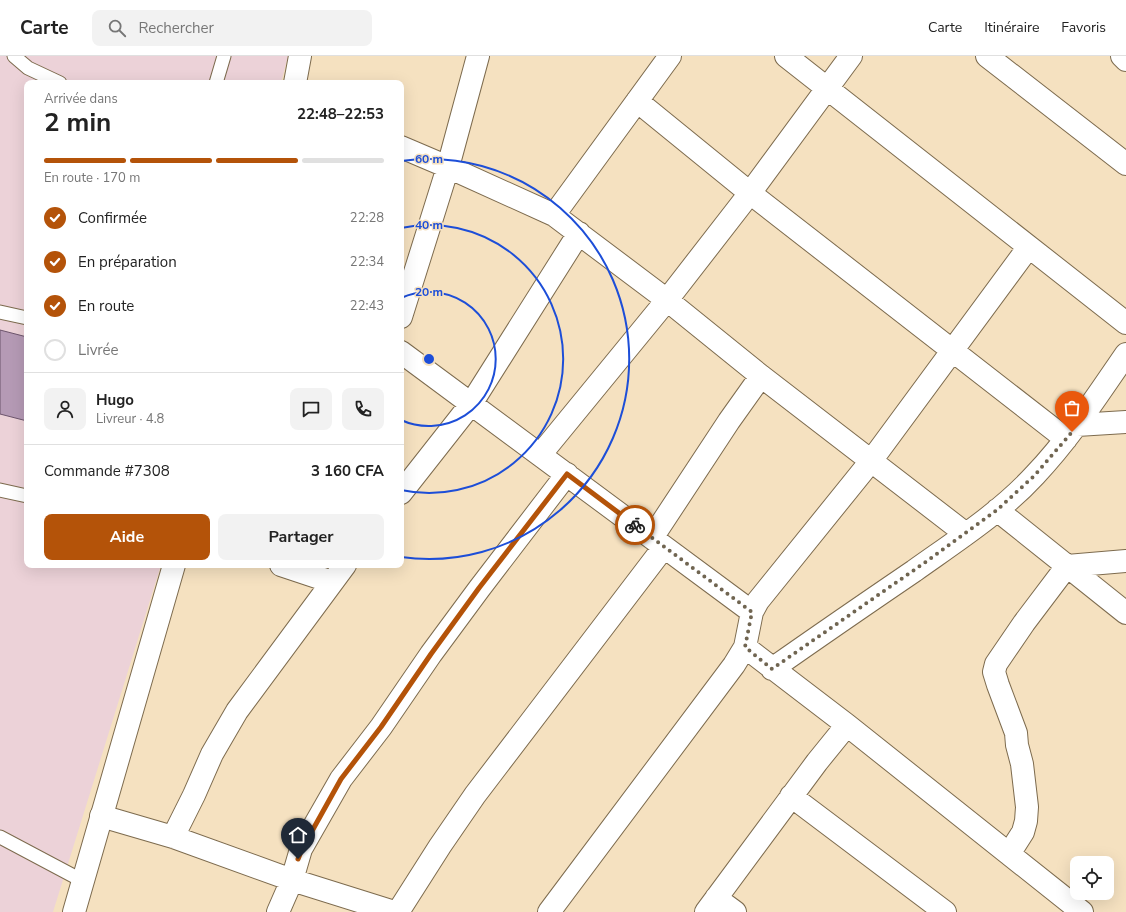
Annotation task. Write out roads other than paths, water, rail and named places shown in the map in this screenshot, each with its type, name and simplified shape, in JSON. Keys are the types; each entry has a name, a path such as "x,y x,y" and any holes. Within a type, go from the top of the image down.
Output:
{"street":[{"path":"296,80 300,56"},
{"path":"404,307 448,167 478,56"},
{"path":"554,215 670,56"},
{"path":"786,56 1028,248 1126,323"},
{"path":"540,455 667,300 750,193 851,56"},
{"path":"987,56 1126,164"},
{"path":"1122,56 1126,60"},
{"path":"637,102 750,193 953,351 1072,432 1126,422"},
{"path":"404,148 554,215 667,300 761,376 966,534"},
{"path":"404,489 471,404 579,233"},
{"path":"549,912 740,658 745,647 752,612 758,601 871,462 1028,248"},
{"path":"404,354 752,612"},
{"path":"772,669 966,534 997,510 1034,476 1072,432 1126,354"},
{"path":"398,912 475,795 658,543 729,421 761,376"},
{"path":"278,912 292,880 302,849 341,779 381,727 479,588 567,474"},
{"path":"997,510 1126,613"},
{"path":"1009,854 1023,832 1026,822 1026,807 1022,764 1017,745 1016,733 996,679 994,672 996,664 1024,623 1067,566 1126,561"},
{"path":"74,912 173,568"},
{"path":"290,568 332,582"},
{"path":"173,837 225,729 343,568"},
{"path":"745,647 847,725 1082,912"},
{"path":"735,912 711,905 791,796 847,725"},
{"path":"791,796 945,912"},
{"path":"101,816 173,837 292,880 394,912"}],"lane":[{"path":"14,56 28,68 54,80"},
{"path":"217,80 224,56"},
{"path":"0,312 24,317"},
{"path":"0,490 24,495"},
{"path":"0,837 83,881"}]}
